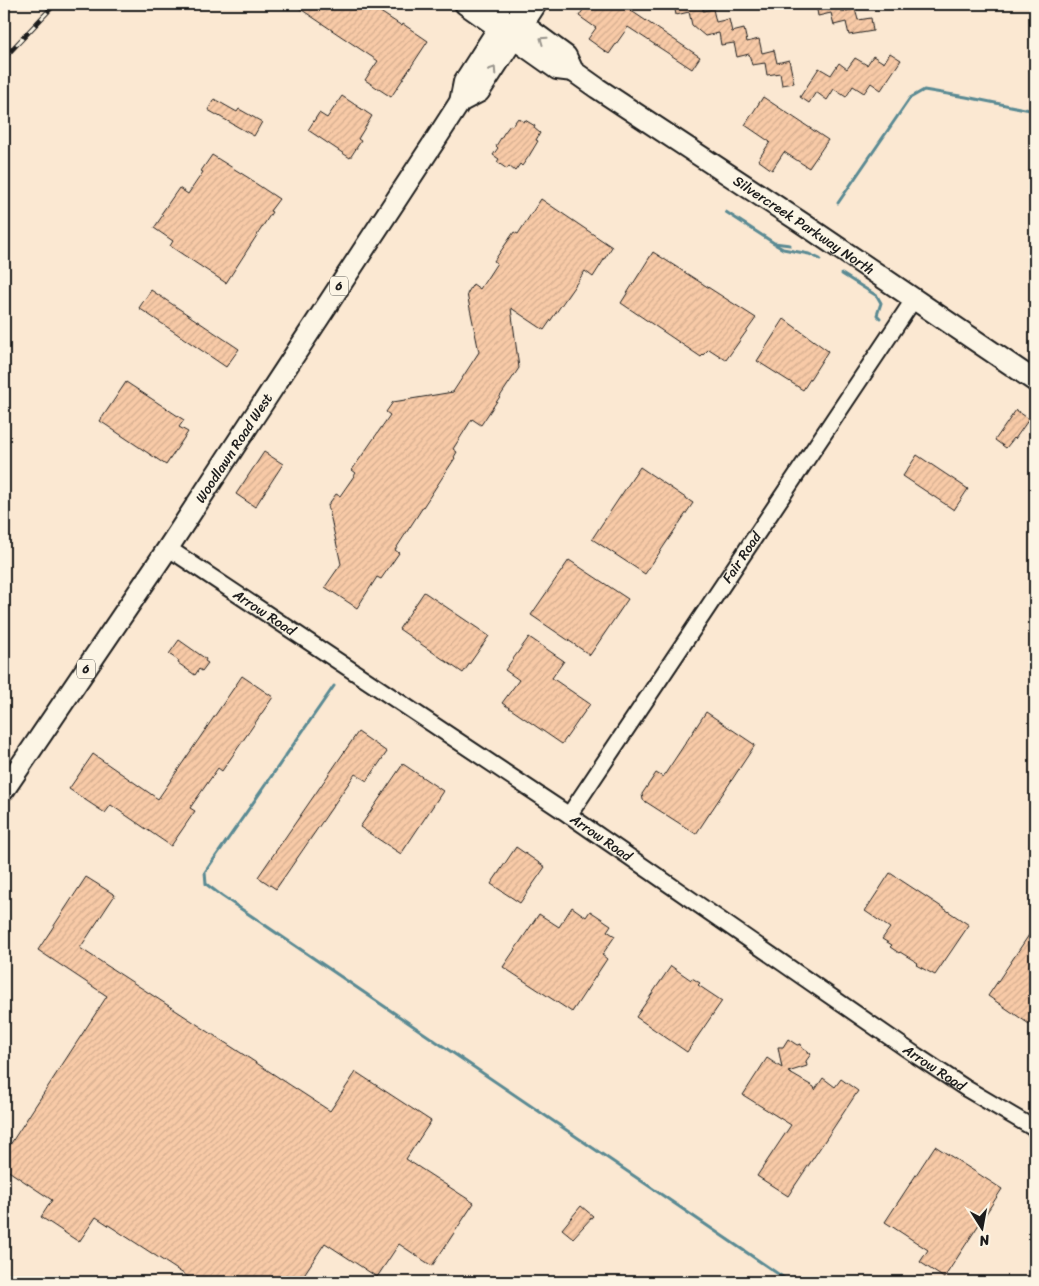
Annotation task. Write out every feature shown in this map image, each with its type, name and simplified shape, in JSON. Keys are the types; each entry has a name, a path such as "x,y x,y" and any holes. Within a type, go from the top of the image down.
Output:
{"main road":[{"name":"Silvercreek Parkway North","path":"465,4 509,19 558,69 573,71 1035,381"},
{"name":"Woodlawn Road West","path":"4,790 168,548 460,102 464,82 509,19 536,4"}],"street":[{"name":"Fair Road","path":"569,815 914,299"},
{"name":"Arrow Road","path":"168,548 569,815 917,1056 967,1089 1035,1129"}],"building":[{"path":"293,4 368,4 428,41 391,97 365,80 378,61"},
{"path":"587,4 621,4 700,57 692,69 628,27 609,54 588,39 596,28 579,16"},
{"path":"674,4 709,4 709,8 703,9 703,11 713,9 716,22 729,19 732,32 744,29 747,42 759,39 762,53 774,50 777,63 789,60 794,83 782,85 780,73 767,75 765,63 752,65 749,54 737,57 734,43 721,45 719,33 705,36 692,25 689,12 676,15"},
{"path":"816,4 840,4 842,12 855,9 858,20 871,18 873,31 849,35 846,22 834,25 831,13 818,16"},
{"path":"890,53 901,60 881,90 871,83 864,93 853,86 846,97 834,89 827,100 816,92 809,103 800,97 819,68 831,75 839,63 847,69 855,58 867,65 873,56 884,63"},
{"path":"342,96 372,116 358,139 361,141 350,158 308,130 319,113 327,118"},
{"path":"763,97 828,140 809,168 784,152 772,170 758,160 770,142 745,125"},
{"path":"214,99 237,112 239,109 262,122 254,136 208,110"},
{"path":"518,118 535,126 534,128 540,133 536,140 538,141 529,156 522,166 520,164 515,171 509,166 507,169 497,162 499,159 493,155 504,133"},
{"path":"212,155 279,199 226,283 170,246 173,241 154,228 179,188 188,194"},
{"path":"541,199 612,247 593,277 585,271 544,330 511,308 519,368 481,425 472,419 453,449 457,452 455,458 395,550 399,553 381,579 377,577 357,608 325,587 341,564 328,505 336,494 340,496 356,473 352,470 390,415 386,412 393,402 453,392 479,352 467,294 473,284 480,289 497,263 494,261 514,232 518,234"},
{"path":"653,252 756,318 726,360 709,349 701,357 621,303"},
{"path":"151,290 239,349 226,367 139,308"},
{"path":"784,319 828,351 803,390 757,361"},
{"path":"126,382 184,420 179,427 188,432 166,465 100,421"},
{"path":"1016,410 1029,419 1006,448 995,440"},
{"path":"264,452 283,464 255,507 236,494"},
{"path":"917,455 968,489 954,510 903,476"},
{"path":"640,467 693,503 645,574 592,539"},
{"path":"569,560 628,599 590,655 531,615"},
{"path":"424,592 489,636 463,673 399,629"},
{"path":"529,637 564,661 552,678 590,704 562,744 502,703 519,680 505,670"},
{"path":"179,640 206,659 205,661 208,663 202,671 199,669 195,675 169,654"},
{"path":"242,676 273,697 222,771 218,768 190,808 195,811 171,846 111,805 105,813 69,789 93,754 158,799"},
{"path":"706,712 755,745 696,834 643,800 642,794 656,773 663,777"},
{"path":"358,732 387,752 367,781 355,774 276,889 258,877"},
{"path":"403,764 443,791 401,854 360,827"},
{"path":"516,847 545,867 520,903 491,884"},
{"path":"890,873 969,925 935,975 916,965 918,963 890,947 892,945 882,939 890,928 865,911"},
{"path":"86,877 115,895 80,948 330,1111 356,1072 431,1121 406,1159 474,1203 432,1266 399,1244 377,1277 325,1243 299,1282 196,1282 96,1217 79,1242 41,1217 52,1200 4,1168 4,1154 107,996 38,950"},
{"path":"572,907 586,917 590,911 611,925 607,931 615,936 602,955 607,959 572,1012 503,967 539,914 559,927"},
{"path":"1035,926 1035,1028 988,996"},
{"path":"671,966 691,980 692,978 700,983 698,985 722,1001 687,1052 636,1017"},
{"path":"788,1039 797,1045 801,1044 802,1048 811,1054 806,1061 807,1066 788,1072 814,1087 815,1090 823,1078 835,1087 841,1079 858,1091 788,1196 757,1176 791,1125 743,1095 767,1058 782,1068 778,1047 783,1047"},
{"path":"935,1146 1002,1189 944,1278 920,1262 928,1250 885,1222"},
{"path":"581,1206 593,1216 573,1238 562,1229"}],"waterway":[{"path":"838,203 910,98 924,90 1035,111"},
{"path":"726,212 774,243 790,245"},
{"path":"776,245 783,249 809,254 820,259"},
{"path":"842,274 877,296 881,303 877,315 880,318"},
{"path":"334,686 205,872 206,884 790,1282"}],"railway":[{"path":"4,58 55,4"}]}
